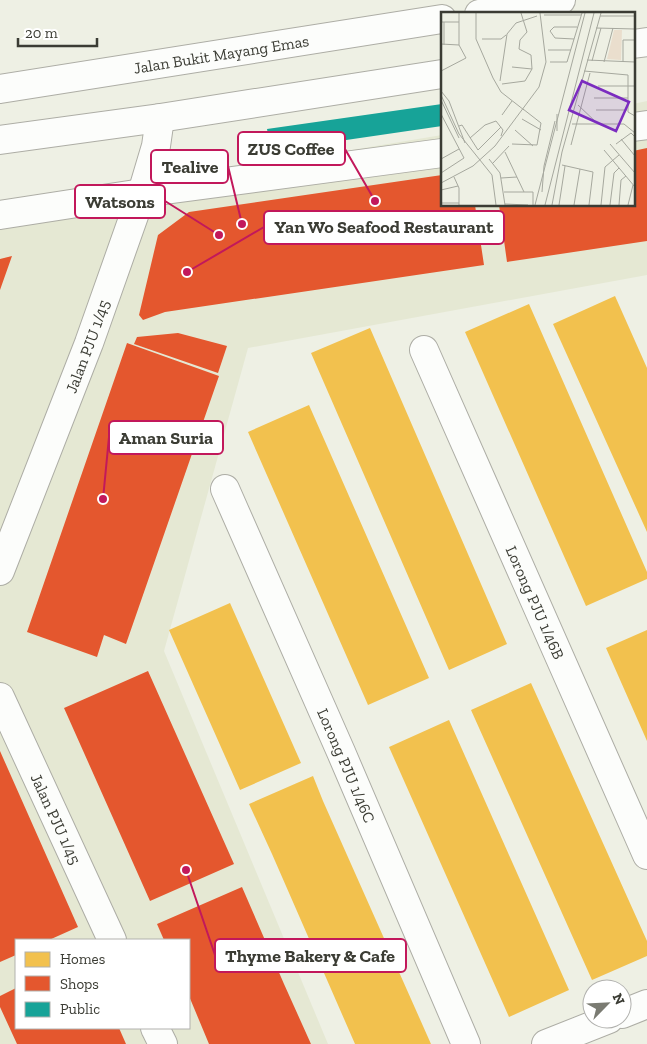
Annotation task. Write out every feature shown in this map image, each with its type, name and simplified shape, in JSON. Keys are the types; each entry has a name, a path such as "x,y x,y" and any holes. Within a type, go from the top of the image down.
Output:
{"main road":[{"path":"490,12 562,0"},
{"name":"Jalan Bukit Mayang Emas","path":"0,89 441,20"},
{"path":"634,44 647,42"},
{"path":"0,140 160,118 441,74"},
{"name":"Jalan PJU 1/45","path":"0,571 89,343 142,192 156,146 160,118"},
{"path":"634,127 647,125"},
{"path":"0,215 142,192 441,153"},
{"name":"Lorong PJU 1/46B","path":"424,350 647,855"},
{"name":"Lorong PJU 1/46C","path":"225,489 341,752 466,1044"},
{"name":"Jalan PJU 1/45","path":"0,697 112,939"},
{"path":"632,1010 647,1004"},
{"path":"156,1029 163,1044"},
{"path":"546,1044 584,1029"}],"shaded area":[{"path":"647,101 647,275 248,348 164,651 328,1044 0,1044 0,203 166,181 441,135 441,206 634,206 634,104"}],"building: Homes":[{"path":"615,296 647,368 647,532 553,324"},
{"path":"529,304 647,572 647,579 586,606 465,332"},
{"path":"370,328 507,644 449,670 311,353"},
{"path":"309,405 429,678 368,705 248,432"},
{"path":"230,603 301,763 240,790 169,630"},
{"path":"647,630 647,741 606,648"},
{"path":"531,683 647,941 647,956 592,979 471,710"},
{"path":"449,720 569,990 509,1017 389,747"},
{"path":"313,776 431,1044 355,1044 249,804"}],"building: Shops":[{"path":"647,148 647,241 507,262 499,206 634,206 634,151"},
{"path":"441,175 441,206 475,206 484,265 165,312 143,320 139,315 158,235 189,212"},
{"path":"12,256 0,290 0,259"},
{"path":"178,333 227,346 218,373 134,344 137,337"},
{"path":"127,343 219,376 126,644 104,635 97,657 27,632"},
{"path":"148,671 234,864 150,901 64,708"},
{"path":"0,751 78,927 51,939 15,939 15,955 0,962"},
{"path":"242,887 311,1044 209,1044 190,998 190,939 164,939 157,924"},
{"path":"15,988 15,1029 119,1029 126,1044 17,1044 0,1007 0,996"}],"building: Public":[{"path":"441,104 441,126 271,151 267,129"}],"place":[{"name":"ZUS Coffee","path":"375,201"},
{"name":"Tealive","path":"242,224"},
{"name":"Watsons","path":"219,235"},
{"name":"Yan Wo Seafood Restaurant","path":"187,272"},
{"name":"Aman Suria","path":"103,499"},
{"name":"Thyme Bakery & Cafe","path":"186,870"}]}
